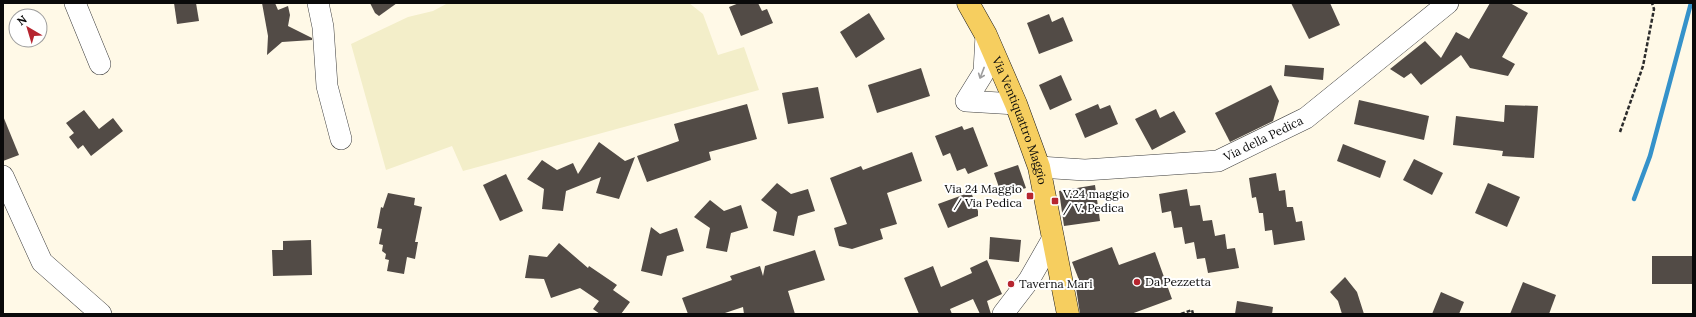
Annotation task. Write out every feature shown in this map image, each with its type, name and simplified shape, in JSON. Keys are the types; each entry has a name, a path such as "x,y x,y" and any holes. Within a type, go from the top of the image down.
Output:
{"main road":[{"name":"Via Ventiquattro Maggio","path":"968,3 986,35 1016,104 1039,168 1068,314"}],"street":[{"path":"75,3 100,64"},
{"path":"318,3 323,27 327,86 341,139"},
{"name":"Via della Pedica","path":"1039,168 1085,170 1218,161 1306,118 1448,3"},
{"path":"986,35 984,72 959,104 1016,104"},
{"path":"3,176 42,262 101,314"},
{"path":"1003,314 1029,280 1052,238"}],"path":[{"path":"1620,132 1643,66 1654,10 1652,3"},
{"path":"1181,314 1192,310 1193,314"}],"shaded area":[{"path":"448,3 689,3 703,14 718,55 744,47 759,90 463,171 452,146 386,170 351,44 408,17 433,11"}],"building":[{"path":"174,3 196,3 199,21 177,24"},
{"path":"262,3 275,3 278,10 288,6 290,15 288,26 312,38 312,40 282,42 267,55 268,36"},
{"path":"370,3 397,3 379,16 375,13"},
{"path":"739,3 758,3 762,11 767,9 773,23 741,36 729,7"},
{"path":"1291,3 1330,3 1340,25 1309,39"},
{"path":"1490,3 1510,3 1528,13 1502,57 1515,64 1508,76 1470,68 1461,55 1421,85 1411,73 1404,78 1390,69 1425,41 1441,58 1456,32 1469,39"},
{"path":"869,13 885,39 856,58 840,32"},
{"path":"1049,14 1052,22 1063,17 1073,41 1039,54 1027,23"},
{"path":"1285,65 1324,68 1323,80 1284,76"},
{"path":"921,68 930,96 877,113 868,85"},
{"path":"1061,75 1072,100 1050,110 1039,85"},
{"path":"1271,85 1279,101 1273,121 1230,142 1215,113"},
{"path":"818,87 824,118 788,124 782,93"},
{"path":"1359,100 1429,116 1424,140 1354,124"},
{"path":"747,104 757,139 709,152 711,160 647,182 637,156 679,141 674,124"},
{"path":"1098,104 1100,109 1110,105 1118,124 1085,138 1075,114"},
{"path":"1505,105 1538,106 1534,158 1502,156 1503,151 1453,145 1456,116 1504,122"},
{"path":"1156,109 1160,118 1174,111 1186,132 1152,150 1135,119"},
{"path":"84,110 99,129 113,118 123,131 91,156 83,145 78,149 69,137 74,133 66,123"},
{"path":"3,116 19,155 3,161"},
{"path":"962,126 964,130 973,127 988,166 968,174 965,168 957,171 950,153 943,156 935,136"},
{"path":"599,142 625,161 635,157 619,199 596,193 601,177 566,191 563,211 542,209 544,189 527,179 542,160 557,170 573,163 578,174"},
{"path":"1343,144 1386,161 1380,178 1337,161"},
{"path":"912,152 922,181 887,193 897,224 880,229 883,239 852,249 839,246 834,228 847,224 830,178 861,166 863,170"},
{"path":"1414,159 1443,173 1432,195 1403,180"},
{"path":"1018,165 1026,188 1002,196 994,173"},
{"path":"1276,173 1279,191 1285,190 1287,207 1293,207 1296,222 1302,221 1305,240 1274,245 1272,230 1265,231 1263,213 1259,213 1256,197 1252,198 1249,178"},
{"path":"506,174 523,211 500,221 483,185"},
{"path":"777,183 791,194 808,189 815,211 798,216 794,236 773,231 777,212 761,200"},
{"path":"1488,183 1520,197 1507,227 1475,213"},
{"path":"1095,185 1100,221 1064,226 1059,191"},
{"path":"1187,189 1190,206 1200,205 1203,221 1212,220 1215,236 1225,234 1227,249 1235,248 1239,268 1208,273 1205,258 1197,259 1194,242 1185,244 1182,227 1174,228 1171,211 1162,213 1159,194"},
{"path":"971,192 978,211 978,216 948,228 938,204"},
{"path":"388,193 415,198 414,205 422,207 415,242 418,242 415,259 407,257 404,274 387,271 389,260 385,259 386,254 382,251 383,245 379,244 382,229 377,228 381,207 383,208"},
{"path":"710,200 724,211 741,205 748,228 731,233 727,252 706,248 710,228 694,217"},
{"path":"651,227 660,234 677,228 684,251 667,256 662,276 641,271"},
{"path":"990,237 1021,240 1019,262 989,259"},
{"path":"311,240 312,275 273,276 272,250 283,250 283,241"},
{"path":"559,243 588,268 589,266 617,285 613,290 630,302 621,314 600,314 593,309 599,301 580,288 551,298 544,279 525,278 529,255 547,257"},
{"path":"1112,247 1119,265 1155,252 1172,299 1131,314 1080,314 1075,281 1079,280 1072,262"},
{"path":"815,250 825,280 788,291 795,314 744,314 743,307 722,314 688,314 682,298 732,280 730,276 760,266 763,276 765,266"},
{"path":"1652,256 1693,256 1693,284 1652,284"},
{"path":"987,260 1002,294 987,301 991,314 980,314 973,299 950,309 952,314 919,314 904,278 933,266 941,287 972,273 970,268"},
{"path":"1345,277 1357,292 1364,314 1342,314 1338,301 1330,292"},
{"path":"1523,282 1556,295 1549,314 1510,314"},
{"path":"1441,292 1464,302 1459,314 1432,314"},
{"path":"1237,301 1273,307 1272,314 1235,314"}],"waterway":[{"path":"1634,199 1650,156 1691,3"}],"place":[{"name":"Via 24 Maggio / Via Pedica","path":"1030,196"},
{"name":"V.24 maggio / V. Pedica","path":"1055,201"},
{"name":"Da Pezzetta","path":"1137,282"},
{"name":"Taverna Mari","path":"1011,284"}]}
